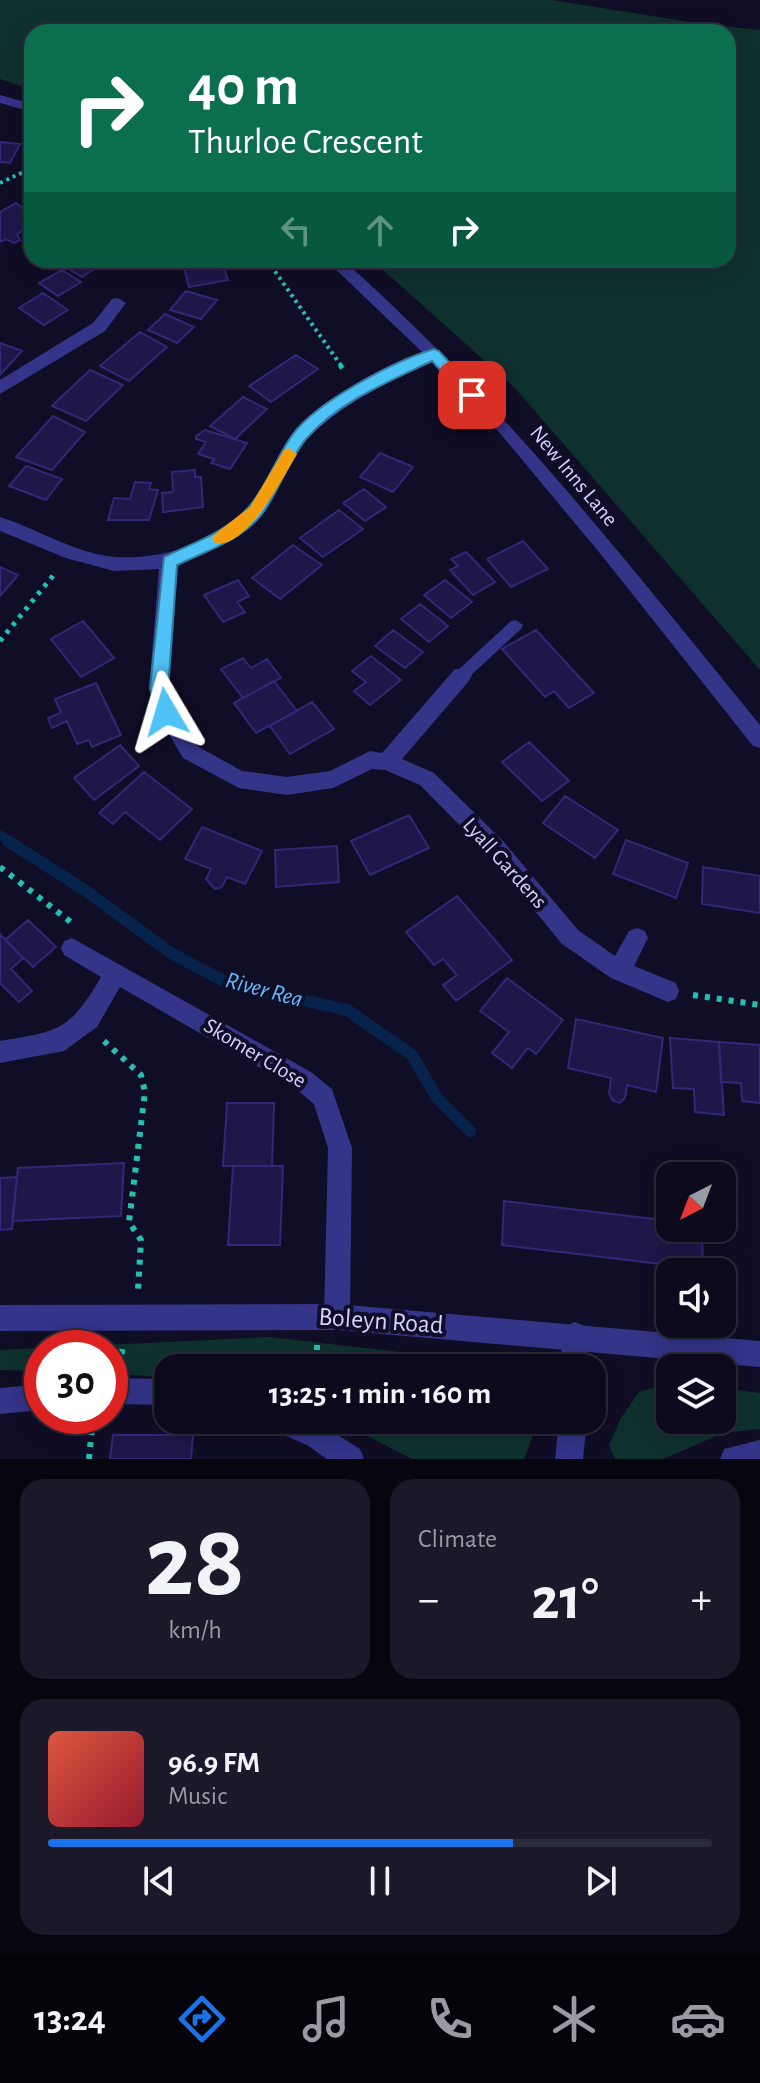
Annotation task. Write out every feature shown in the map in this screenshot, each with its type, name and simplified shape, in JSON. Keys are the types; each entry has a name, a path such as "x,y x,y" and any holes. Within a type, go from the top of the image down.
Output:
{"street":[{"path":"0,99 24,106"},
{"name":"New Inns Lane","path":"343,268 434,354 547,478 760,740"},
{"path":"0,388 99,327 118,303"},
{"path":"0,524 72,553 114,564 169,562 231,532 255,511 300,436 327,411 358,390 434,354"},
{"path":"169,562 159,689 166,712 190,752 239,779 287,786 333,779 370,760 387,762 462,675"},
{"name":"Lyall Gardens","path":"387,762 427,779 496,848 570,937 619,971 668,991"},
{"path":"619,971 637,938"},
{"name":"Skomer Close","path":"72,948 303,1080 324,1097 340,1148 337,1317"},
{"path":"0,1052 56,1043 89,1019 116,973"},
{"name":"Boleyn Road","path":"0,1318 337,1317 575,1335 760,1354"},
{"path":"574,1354 575,1335"},
{"path":"128,1391 154,1392"},
{"path":"0,1401 24,1399"},
{"path":"315,1434 350,1459"},
{"path":"569,1459 572,1434"},
{"path":"734,1459 760,1454"}],"lane":[{"path":"462,675 516,625"}],"path":[{"path":"0,183 24,172"},
{"path":"273,268 358,390"},
{"path":"0,641 72,553"},
{"path":"0,867 79,929 72,948"},
{"path":"668,991 760,1005"},
{"path":"80,1025 124,1057 141,1075 145,1092 129,1222 141,1240 128,1335"},
{"path":"89,1459 91,1434"}],"green space":[{"path":"0,0 552,0 702,24 24,24 24,87 0,79"},
{"path":"736,28 760,30 760,670 514,387 381,268 736,268"},
{"path":"269,1337 417,1354 154,1354 154,1376 128,1375 128,1344"},
{"path":"24,1349 24,1371 0,1370 0,1350"},
{"path":"656,1387 656,1434 721,1434 663,1459 615,1459 609,1445 621,1418 639,1392"},
{"path":"736,1390 760,1393 760,1429 736,1432"},
{"path":"364,1434 533,1434 524,1459 412,1459"}],"building":[{"path":"0,142 20,144 10,163 0,162"},
{"path":"16,203 24,209 24,230 17,234 20,240 0,242 0,212"},
{"path":"67,268 96,268 82,277"},
{"path":"184,268 224,268 228,280 189,287"},
{"path":"62,270 81,282 58,296 39,283"},
{"path":"186,291 217,300 201,319 170,310"},
{"path":"43,293 68,310 44,325 19,308"},
{"path":"165,314 194,327 177,343 148,330"},
{"path":"140,332 167,347 129,381 100,366"},
{"path":"0,343 22,351 0,375"},
{"path":"296,355 318,369 271,402 249,386"},
{"path":"90,370 123,385 86,421 52,406"},
{"path":"243,397 267,409 235,439 210,426"},
{"path":"53,416 85,432 52,470 16,457"},
{"path":"205,430 247,443 230,469 211,463 214,459 198,454 206,442 196,439 196,436"},
{"path":"380,453 413,467 393,492 360,477"},
{"path":"26,466 62,479 46,500 9,486"},
{"path":"195,470 195,477 201,477 203,507 163,512 162,493 173,492 172,472"},
{"path":"135,482 151,483 149,489 158,490 149,520 108,520 114,498 130,499"},
{"path":"364,489 386,507 365,521 343,503"},
{"path":"339,510 363,529 323,557 300,538"},
{"path":"523,541 548,569 511,587 487,559"},
{"path":"293,545 322,565 280,599 252,578"},
{"path":"466,552 495,582 473,595 450,570 458,566 451,559"},
{"path":"0,567 18,575 0,596"},
{"path":"238,580 249,596 237,602 245,612 223,622 204,595"},
{"path":"445,580 472,602 451,618 424,595"},
{"path":"420,604 448,626 429,642 401,619"},
{"path":"83,621 114,658 81,677 51,639"},
{"path":"393,630 423,652 405,668 375,646"},
{"path":"536,630 594,693 569,708 554,691 545,697 502,649"},
{"path":"371,656 401,680 370,705 354,691 366,682 352,671"},
{"path":"243,658 251,668 267,659 281,678 243,698 221,669"},
{"path":"274,681 297,711 256,733 234,703"},
{"path":"96,683 121,735 92,747 89,740 77,744 67,721 52,728 48,718 61,713 55,699"},
{"path":"312,702 334,729 290,754 270,726"},
{"path":"529,742 569,781 542,801 502,762"},
{"path":"120,745 139,766 94,800 74,778"},
{"path":"144,772 192,809 160,840 125,812 113,824 99,813"},
{"path":"565,796 618,830 595,858 543,823"},
{"path":"409,815 429,848 370,875 351,841"},
{"path":"202,827 262,851 245,884 227,877 222,887 215,889 206,879 211,869 185,859"},
{"path":"626,840 688,863 676,898 613,874"},
{"path":"337,846 339,882 276,887 275,850"},
{"path":"703,867 760,876 760,913 702,904"},
{"path":"457,896 512,960 456,1001 443,985 457,975 443,959 434,965 406,932"},
{"path":"28,920 56,947 33,967 5,940"},
{"path":"0,934 23,958 11,969 32,991 19,1002 0,983"},
{"path":"507,978 563,1020 536,1054 528,1048 512,1068 492,1053 509,1032 480,1011"},
{"path":"576,1019 663,1038 656,1092 627,1085 625,1098 620,1103 613,1101 609,1093 611,1078 568,1068"},
{"path":"670,1038 719,1042 724,1115 695,1112 694,1089 673,1088"},
{"path":"719,1042 760,1045 760,1103 742,1101 741,1083 721,1082"},
{"path":"227,1103 274,1103 272,1166 223,1166"},
{"path":"124,1163 121,1216 12,1221 18,1168"},
{"path":"233,1166 283,1166 280,1245 228,1245"},
{"path":"17,1177 12,1229 0,1230 0,1178"},
{"path":"504,1201 656,1219 656,1242 702,1242 703,1258 656,1258 656,1263 502,1245"},
{"path":"113,1435 193,1435 191,1459 110,1459"}],"waterway":[{"name":"River Rea","path":"0,835 12,843"},
{"name":"River Rea","path":"8,841 86,891 171,953 227,983 347,1010 412,1055 437,1098 470,1131"}],"slow traffic":[{"path":"220,538 255,511 289,454"}],"route":[{"path":"166,712 159,689 169,562 231,532 255,511 300,436 327,411 358,390 434,354 472,395"}]}
